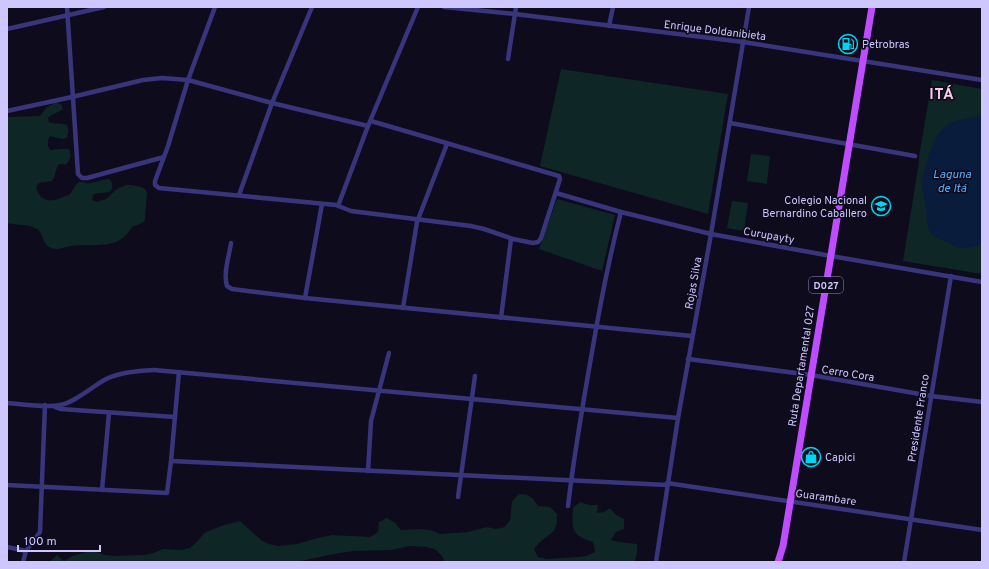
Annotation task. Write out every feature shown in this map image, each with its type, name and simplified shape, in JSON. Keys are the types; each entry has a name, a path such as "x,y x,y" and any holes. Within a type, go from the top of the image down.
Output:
{"main road":[{"name":"Ruta Departamental 027","path":"778,562 783,546 872,7"}],"street":[{"path":"66,7 78,174 82,178 87,178 164,157"},
{"path":"7,29 104,7"},
{"path":"215,7 188,80 155,181 155,185 159,188 338,206 351,211 471,226 511,239 533,244 542,238 560,179 559,176 370,121"},
{"path":"239,195 272,103 312,7"},
{"path":"338,206 370,121 418,7"},
{"name":"Enrique Doldanibieta","path":"444,7 515,14 743,42 982,80"},
{"path":"508,59 516,7"},
{"path":"609,26 612,7"},
{"name":"Rojas Silva","path":"656,562 678,418 749,7"},
{"path":"7,111 143,80 162,78 188,80 272,103 368,126"},
{"path":"730,123 915,156"},
{"path":"403,308 418,219 447,144"},
{"name":"Curupayty","path":"556,193 621,212 711,234 982,282"},
{"path":"305,298 322,204"},
{"path":"568,506 596,327 611,250 621,212"},
{"path":"500,318 511,239"},
{"path":"231,243 226,281 227,286 232,289 500,318 692,336"},
{"name":"Presidente Franco","path":"904,562 951,276"},
{"path":"368,471 371,421 389,354"},
{"name":"Cerro Cora","path":"688,359 811,375 931,396 982,402"},
{"path":"47,406 61,405 107,379 123,373 154,370 678,418"},
{"path":"7,485 167,493 179,372"},
{"path":"458,497 475,376"},
{"path":"7,403 47,406 61,409 175,417"},
{"path":"23,562 26,551 40,532 47,406"},
{"path":"102,490 109,412"},
{"name":"Guarambare","path":"171,461 571,481 667,484 982,530"},
{"path":"7,547 26,551"}],"green space":[{"path":"561,69 728,94 708,214 540,166"},
{"path":"932,80 982,89 982,274 903,261"},
{"path":"54,103 62,105 63,109 48,118 49,122 67,125 68,133 67,138 62,139 50,136 48,146 50,150 69,149 70,158 65,165 59,164 52,181 39,183 36,187 38,192 40,196 46,200 54,200 69,195 79,182 93,183 104,179 109,179 112,185 111,191 93,195 92,200 97,202 106,199 117,189 126,185 145,189 147,192 145,220 142,223 132,227 123,238 118,241 100,245 77,245 54,249 48,247 37,229 26,225 7,223 7,117 40,116 46,108"},
{"path":"751,154 770,156 767,184 747,181"},
{"path":"557,199 615,215 602,271 539,249"},
{"path":"732,201 748,203 744,231 727,228"},
{"path":"519,494 528,495 538,506 550,507 557,514 557,523 554,531 534,549 538,557 547,559 577,557 586,556 595,552 593,542 580,537 574,531 573,508 580,502 589,505 598,505 597,513 604,512 610,508 616,515 624,519 624,529 616,532 611,540 637,544 635,562 445,562 442,556 435,549 409,546 391,550 353,551 296,562 49,562 57,555 64,561 72,556 87,552 96,552 115,556 144,555 163,549 181,550 190,548 204,533 221,526 240,521 261,540 278,546 297,544 332,535 370,537 378,532 379,522 387,518 395,523 401,530 430,530 440,534 468,532 487,527 496,529 505,527 510,520 512,501"}],"water":[{"name":"Laguna de Itá","path":"982,115 982,245 959,248 932,235 930,232 922,181 931,148 942,129 955,121"}],"place":[{"name":"Petrobras","path":"848,44"},
{"name":"Colegio Nacional Bernardino Caballero","path":"881,206"},
{"name":"Capici","path":"811,457"}],"district":[{"name":"ITÁ","path":"942,94"}]}
